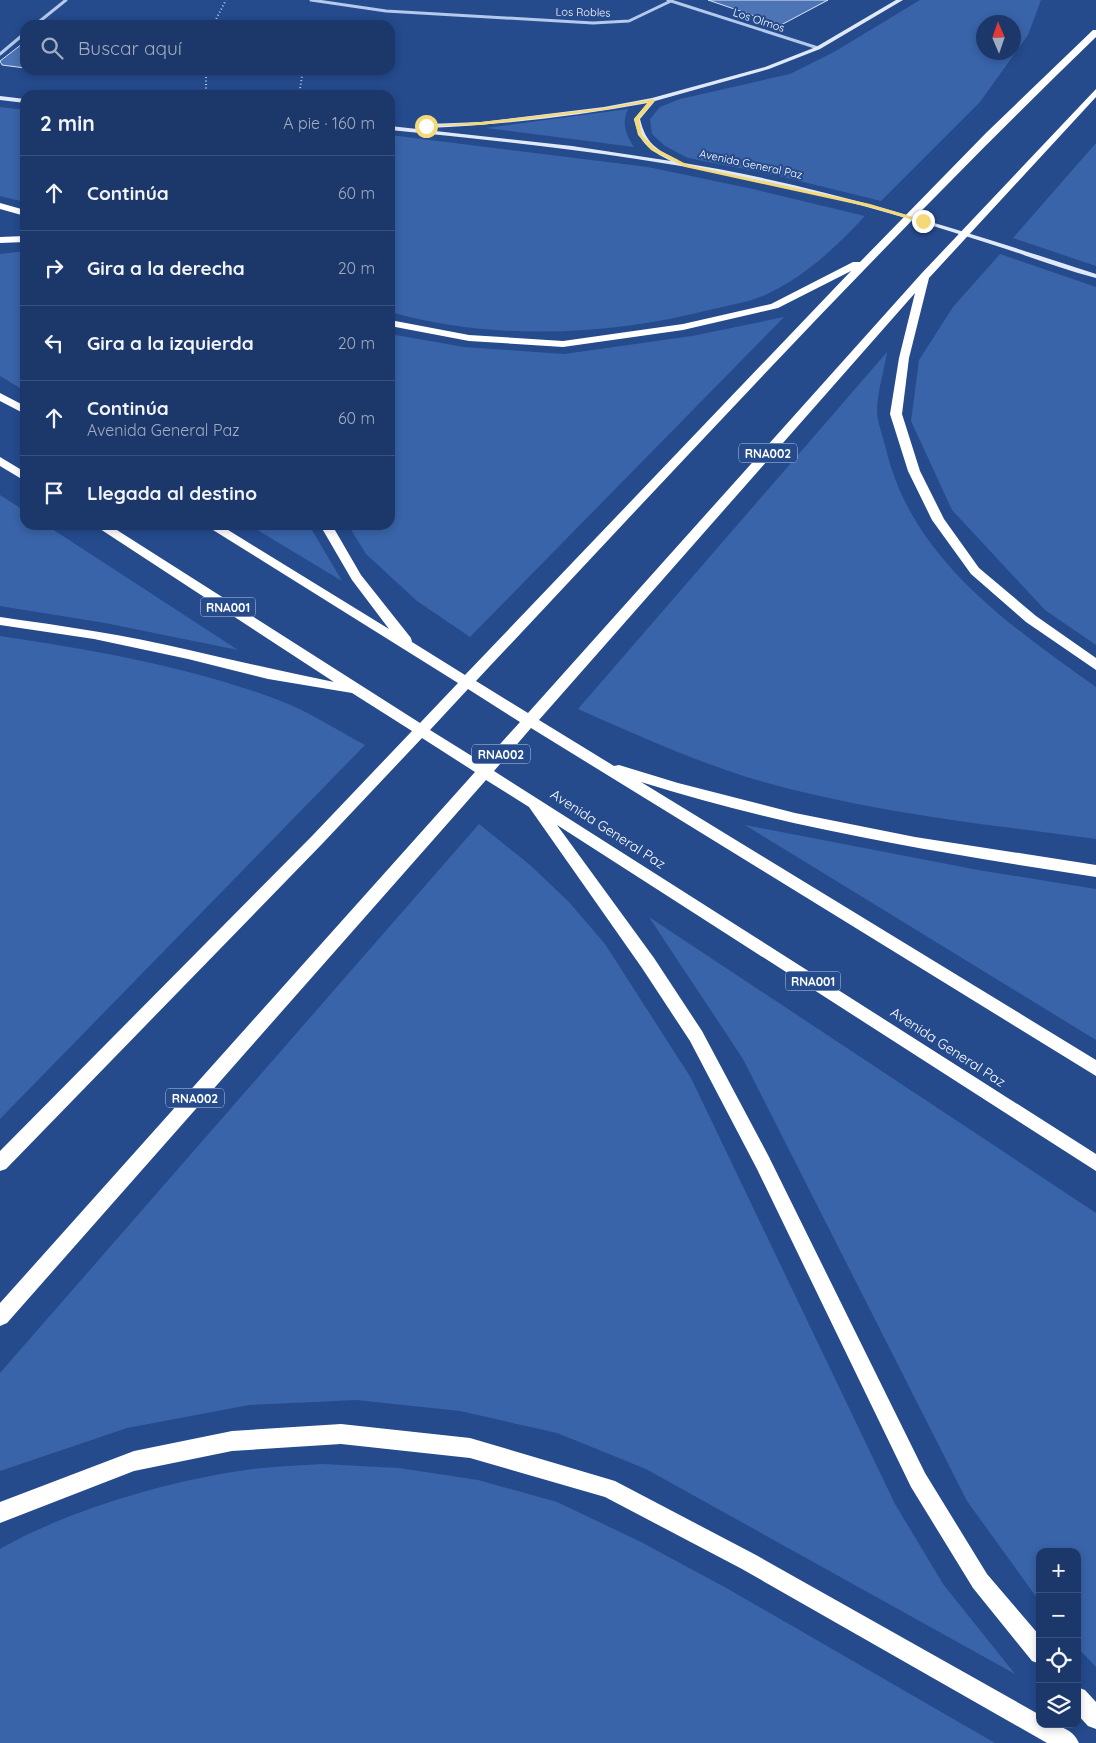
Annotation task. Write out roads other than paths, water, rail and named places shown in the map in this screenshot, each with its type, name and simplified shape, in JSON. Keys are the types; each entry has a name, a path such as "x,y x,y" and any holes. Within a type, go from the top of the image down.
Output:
{"highway":[{"path":"0,1163 318,840 892,233 1058,66 1096,32"},
{"path":"1096,92 925,276 904,358 896,414 914,471 938,520 975,571 1031,619 1096,665"},
{"path":"0,206 20,212"},
{"path":"0,240 20,239"},
{"path":"395,324 469,338 563,344 683,328 774,306 868,259"},
{"name":"RNA002","path":"0,1317 925,276"},
{"path":"0,396 20,408"},
{"path":"0,461 20,474"},
{"name":"Avenida General Paz","path":"108,530 1096,1163"},
{"path":"218,530 1096,1069"},
{"path":"329,530 356,577 412,648"},
{"path":"0,621 188,654 268,674 356,690"},
{"path":"594,762 679,790 759,811 968,852 1096,871"},
{"path":"531,800 648,963 696,1036 763,1162 918,1480 980,1581 1036,1648"},
{"path":"0,1513 134,1461 232,1441 341,1434 470,1448 608,1488 749,1562 1068,1743"},
{"path":"1081,1702 1096,1718"}],"street":[{"path":"41,20 66,0"},
{"name":"Los Robles","path":"311,0 386,11 593,23 629,21 669,1"},
{"path":"395,128 481,124 604,109 653,100 767,68 818,48 900,0"},
{"name":"Los Olmos","path":"669,1 818,48"},
{"path":"0,54 20,37"},
{"path":"0,98 20,100"},
{"path":"653,100 637,119 640,135 653,149 686,166"},
{"name":"Avenida General Paz","path":"395,129 594,150 686,166 870,206 958,231 1096,276"}]}
